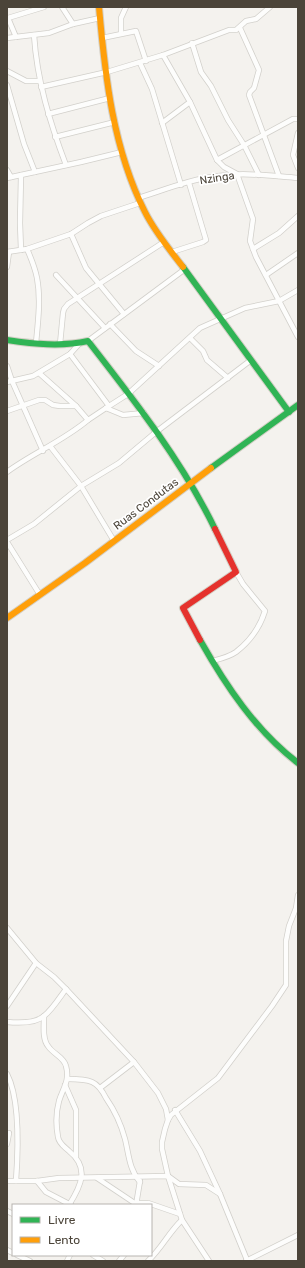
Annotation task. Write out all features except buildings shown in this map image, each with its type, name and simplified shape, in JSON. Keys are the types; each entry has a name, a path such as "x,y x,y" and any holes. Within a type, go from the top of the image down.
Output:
{"street":[{"path":"16,37 8,16 44,7"},
{"path":"62,7 73,24"},
{"path":"99,7 110,98 122,152 139,200 164,242 289,412"},
{"path":"121,34 121,18 126,7"},
{"path":"41,87 140,63 229,30 236,30 246,21 256,19 270,7"},
{"path":"7,38 49,32 73,24 100,18"},
{"path":"240,28 259,73 254,88 250,92 249,96 279,176"},
{"path":"102,38 134,30 137,32 146,60"},
{"path":"34,35 35,56 39,81 55,137 66,165"},
{"path":"192,43 201,72 210,83 228,120 244,145 259,175"},
{"path":"163,55 190,102 217,160 224,167 237,174 253,219 250,241 253,249 298,335"},
{"path":"140,63 152,90 181,185"},
{"path":"7,72 26,81 39,81"},
{"path":"7,85 24,144 35,172"},
{"path":"48,114 110,98"},
{"path":"162,123 190,102"},
{"path":"217,160 293,119 298,119"},
{"path":"55,137 115,122"},
{"path":"298,134 294,155 298,168"},
{"path":"7,170 9,177 122,152"},
{"path":"21,174 20,223 22,250"},
{"name":"Nzinga","path":"8,252 27,249 71,234 101,216 139,200 181,185 214,176 237,174 298,178"},
{"path":"172,252 206,240 189,183"},
{"path":"253,249 276,235 298,216"},
{"path":"71,234 85,265 124,314"},
{"path":"60,344 64,309 68,304 164,242"},
{"path":"27,249 35,268 38,285 39,311 36,343"},
{"path":"7,267 8,252"},
{"path":"266,275 298,253"},
{"path":"7,340 60,344 79,344 88,341 185,269"},
{"path":"56,275 105,328"},
{"path":"7,472 24,460 43,451 76,430 88,420 128,394 200,328 248,307 279,301 298,290"},
{"path":"110,324 136,351 159,366"},
{"path":"190,338 203,351 207,360 228,378"},
{"path":"88,341 144,413 190,483 209,516 236,572 243,584 265,612 260,624 246,643 236,652 212,661"},
{"path":"9,381 27,378 39,373 70,354 79,344"},
{"path":"70,354 108,407 123,415 144,413"},
{"path":"40,595 7,541 34,524 81,486 119,464 156,432 251,360"},
{"path":"7,366 9,381 24,405 43,451"},
{"path":"39,373 76,406 88,420"},
{"path":"7,411 42,400 60,406 76,406"},
{"name":"Ruas Condutas","path":"7,618 85,563 190,483 298,405"},
{"path":"50,446 81,486 114,541"},
{"path":"236,572 183,608 190,624 212,661 250,718 286,755 298,763"},
{"path":"209,1261 182,1220 168,1176 162,1145 168,1120 175,1110 218,1078 286,985 286,941 289,926 296,908 298,895"},
{"path":"7,928 36,963 54,977 66,989 134,1062 158,1093 166,1109 168,1120"},
{"path":"7,1006 36,963"},
{"path":"7,1022 18,1023 36,1020 44,1016 66,989"},
{"path":"44,1016 45,1041 64,1062 68,1079 58,1102 58,1138 62,1144 76,1157 80,1165 82,1178 71,1204"},
{"path":"100,1088 134,1062"},
{"path":"7,1074 13,1090 17,1134 18,1157 16,1181"},
{"path":"68,1079 88,1081 94,1083 100,1088 118,1116 131,1167 134,1176 140,1182"},
{"path":"65,1085 76,1110 76,1157"},
{"path":"7,1089 13,1090"},
{"path":"175,1110 200,1151 220,1194 246,1261 298,1235"},
{"path":"7,1144 8,1132 17,1134"},
{"path":"136,1204 140,1182 143,1176"},
{"path":"7,1181 37,1181 59,1178 168,1176 179,1184 206,1184 220,1194"},
{"path":"96,1178 136,1204 151,1204"},
{"path":"37,1181 46,1192 68,1204"},
{"path":"152,1204 180,1214"},
{"path":"148,1261 158,1251 174,1228 182,1220"},
{"path":"19,1256 30,1261"}],"traffic: fast":[{"path":"183,267 289,412"},
{"path":"7,340 48,344 68,344 88,341 140,408 172,455 188,479 215,529"},
{"path":"211,468 298,405"},
{"path":"200,640 220,674 243,707 269,737 298,763"}],"traffic: slow":[{"path":"99,7 104,59 112,112 125,163 145,212 162,240 183,267"},
{"path":"7,618 85,563 211,468"}],"traffic: jam":[{"path":"200,640 183,608 236,572 215,529"}]}
